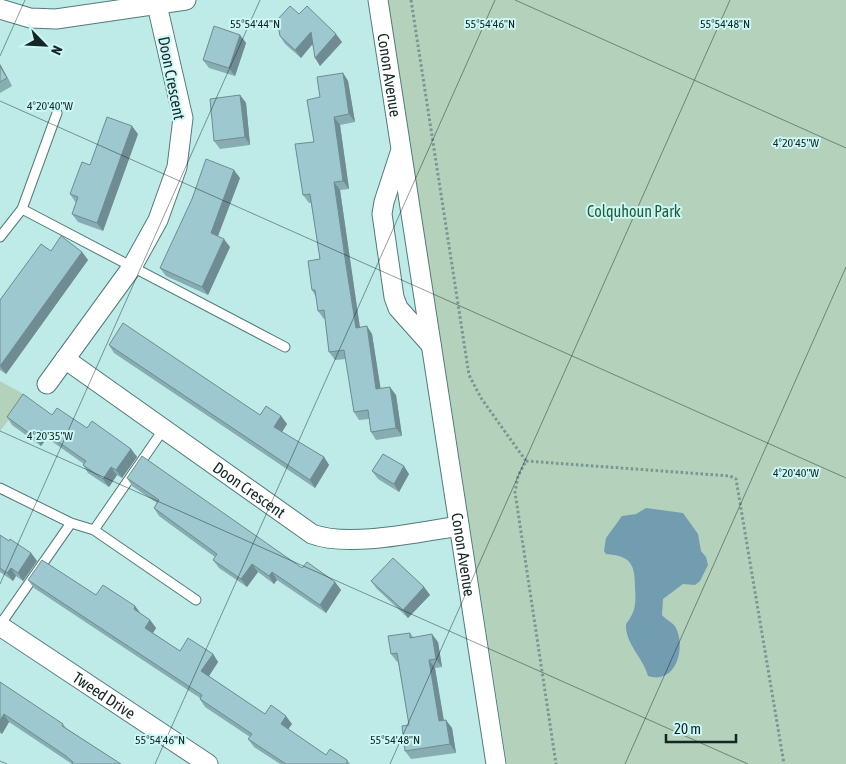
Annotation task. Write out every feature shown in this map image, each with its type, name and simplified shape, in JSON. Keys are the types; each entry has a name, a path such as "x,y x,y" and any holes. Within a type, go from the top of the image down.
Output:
{"street":[{"path":"0,9 30,18 56,19 186,0"},
{"name":"Conon Avenue","path":"378,0 496,764"},
{"name":"Doon Crescent","path":"47,384 132,267 158,220 177,166 183,118 157,4"},
{"name":"Conon Avenue","path":"401,150 382,214 394,297 398,308 431,345"},
{"name":"Doon Crescent","path":"66,359 163,430 312,534 326,540 348,541 459,526"},
{"name":"Tweed Drive","path":"0,625 208,764"}],"lane":[{"path":"0,237 22,210 57,113"},
{"path":"22,210 284,347"},
{"path":"94,530 163,430"},
{"path":"0,488 71,523 94,530 196,600"},
{"path":"0,625 71,523"}],"path":[{"path":"411,0 469,374 481,398 526,462"},
{"path":"526,462 518,476 515,492 556,764"},
{"path":"526,462 730,476 736,479 784,764"}],"green space":[{"name":"Colquhoun Park","path":"388,0 846,0 846,764 507,764"},
{"path":"0,381 27,396 0,431"}],"water":[{"path":"646,508 683,513 698,534 701,551 706,557 708,565 700,581 695,585 683,584 663,599 662,615 675,626 680,645 679,654 672,670 666,675 658,677 648,676 626,631 626,624 634,611 635,603 635,579 632,567 626,559 606,554 604,551 606,538 622,516 636,514"}],"building":[{"path":"290,6 299,14 307,6 336,34 315,58 311,32 295,50 280,36 277,20"},
{"path":"214,26 240,35 229,68 203,60"},
{"path":"0,66 7,78 0,82"},
{"path":"343,73 349,114 334,117 343,181 334,182 346,265 356,328 367,326 376,389 390,387 396,428 371,432 368,410 354,412 344,350 329,352 324,310 318,311 315,290 312,290 308,261 320,259 310,194 303,195 295,144 314,142 307,100 320,97 317,77"},
{"path":"240,95 245,137 214,141 210,99"},
{"path":"107,117 132,126 97,223 72,214 78,197 70,194 82,162 90,165"},
{"path":"206,159 234,170 211,233 224,239 202,287 160,268 192,199"},
{"path":"61,236 82,252 0,366 0,300 41,244 51,251"},
{"path":"123,323 260,415 266,406 281,416 274,427 324,457 310,480 109,345"},
{"path":"23,394 52,415 57,408 87,428 92,421 131,449 116,470 111,467 103,479 83,465 86,461 41,430 36,438 7,417"},
{"path":"383,454 404,466 394,484 372,471"},
{"path":"142,456 302,568 307,562 335,582 320,605 272,572 269,576 252,564 241,579 213,560 217,554 154,508 159,500 127,478"},
{"path":"0,535 9,541 10,539 31,553 18,573 11,568 7,573 0,568"},
{"path":"393,558 424,587 403,610 371,581"},
{"path":"42,560 96,595 103,585 135,606 134,609 150,620 145,628 180,651 188,638 213,654 201,671 265,714 271,705 286,716 281,724 326,755 330,749 347,760 347,764 286,764 248,739 252,734 200,699 202,695 28,580"},
{"path":"410,633 410,638 432,634 436,659 429,660 439,721 446,720 450,744 405,751 402,726 409,725 397,653 391,654 388,636"},
{"path":"0,682 63,724 62,726 121,764 72,764 73,762 66,756 4,714 0,720"}]}
